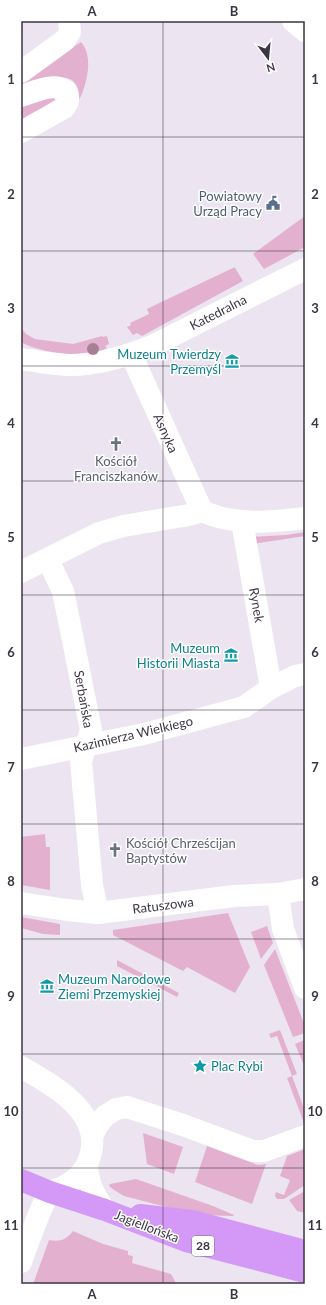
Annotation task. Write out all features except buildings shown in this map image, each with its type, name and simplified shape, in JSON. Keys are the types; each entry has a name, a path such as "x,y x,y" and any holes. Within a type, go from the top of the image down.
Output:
{"main road":[{"name":"Jagiellońska","path":"21,1180 186,1241 305,1272"},
{"name":"Jagiellońska","path":"105,1210 192,1221 305,1251"}],"street":[{"path":"21,72 65,40 70,32 69,21"},
{"path":"293,21 305,31"},
{"path":"21,96 51,87 58,87 66,91 69,99 68,104 59,111 21,132"},
{"name":"Katedralna","path":"21,359 70,365 102,361 131,354 152,346 305,269"},
{"name":"Asnyka","path":"131,354 202,511"},
{"path":"21,572 48,560 99,533 123,526 189,515 202,511 216,516 242,521 272,522 305,518"},
{"name":"Rynek","path":"242,521 271,688"},
{"name":"Serbańska","path":"48,560 63,591 91,730 81,761 92,885 98,913"},
{"path":"271,688 296,676 305,674"},
{"name":"Kazimierza Wielkiego","path":"21,758 144,734 244,707 271,688"},
{"name":"Ratuszowa","path":"21,902 67,910 98,913 234,896 278,894 305,889"},
{"path":"278,894 283,930 305,988"},
{"path":"21,1067 49,1082 66,1095 85,1118 90,1128 92,1137 92,1147 87,1165 88,1177 95,1198 105,1210"},
{"path":"92,1137 97,1126 105,1116 116,1109 127,1107 183,1125 253,1151 264,1151 305,1136"},
{"path":"21,1262 30,1234 50,1192 70,1182 79,1175 87,1165"}],"shaded area":[{"path":"81,42 87,55 88,71 85,87 79,100 79,92 77,87 72,80 65,78 50,79 21,90 21,82"},
{"path":"54,97 55,100 21,121 21,104"},
{"path":"305,216 305,247 264,269 253,254"},
{"path":"235,267 243,281 142,336 137,333 133,335 127,327 131,325 130,323 149,314 147,309"},
{"path":"21,328 26,334 35,339 73,344 107,336 109,344 105,346 107,348 99,352 89,354 64,354 51,352 29,346 21,342"},
{"path":"305,532 305,536 253,544 251,537 286,535"},
{"path":"45,834 46,847 50,847 50,890 21,885 21,837"},
{"path":"228,913 250,967 235,993 187,967 183,971 113,935 113,930"},
{"path":"21,917 60,924 60,935 43,934 21,928"},
{"path":"267,926 273,943 261,959 251,932"},
{"path":"275,949 305,1026 305,1033 293,1037 264,965"},
{"path":"117,960 179,993 177,997 117,966"},
{"path":"280,1030 297,1074 292,1076 277,1036 271,1038 269,1034"},
{"path":"305,1040 305,1068 295,1044"},
{"path":"292,1076 305,1111 304,1123 287,1078"},
{"path":"143,1133 183,1147 174,1174 147,1164"},
{"path":"207,1146 258,1165 266,1164 252,1204 195,1182"},
{"path":"305,1149 305,1185 284,1199 277,1199 275,1196 276,1192 284,1195 290,1180 280,1176 287,1156"},
{"path":"136,1179 213,1206 234,1215 197,1215 124,1196 109,1186 110,1184"},
{"path":"305,1191 305,1213 297,1211 289,1200"},
{"path":"73,1231 103,1244 128,1251 128,1255 133,1256 132,1263 171,1274 176,1283 182,1284 33,1284 49,1240 62,1240"}],"place":[{"name":"Powiatowy Urząd Pracy","path":"273,203"},
{"name":"Muzeum Twierdzy Przemyśl","path":"232,361"},
{"name":"Kościół Franciszkanów","path":"116,444"},
{"name":"Muzeum Historii Miasta","path":"231,655"},
{"name":"Kościół Chrześcijan Baptystów","path":"115,850"},
{"name":"Muzeum Narodowe Ziemi Przemyskiej","path":"47,986"},
{"name":"Plac Rybi","path":"200,1066"}]}
